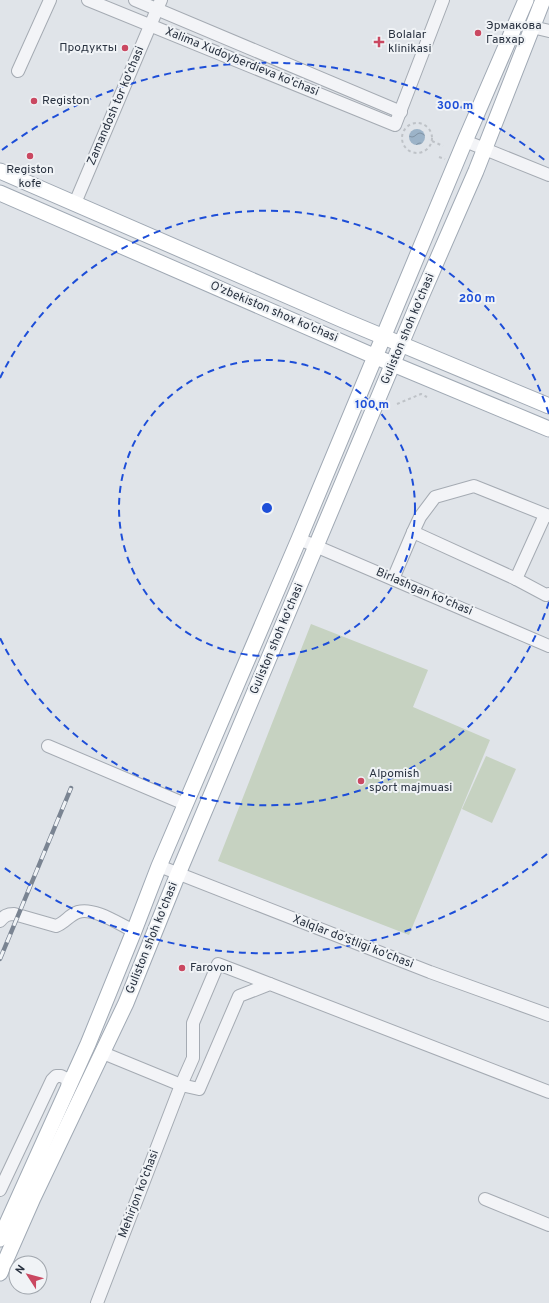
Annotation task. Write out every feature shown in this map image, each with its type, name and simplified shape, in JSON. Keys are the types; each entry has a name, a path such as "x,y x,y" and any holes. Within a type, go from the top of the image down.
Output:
{"main road":[{"name":"Guliston shoh ko'chasi","path":"0,1273 27,1195 68,1088 88,1044 134,931 158,866 300,539 465,141 526,0"},
{"name":"Guliston shoh ko'chasi","path":"0,1239 27,1195 103,1053 126,1003 178,874 484,149 543,0"},
{"name":"O'zbekiston shox ko'chasi","path":"0,171 384,337 549,406"},
{"name":"O'zbekiston shox ko'chasi","path":"0,193 376,357 549,429"},
{"path":"343,342 352,323"},
{"path":"424,376 432,357"}],"street":[{"path":"18,71 50,0"},
{"name":"Xalima Xudoyberdieva ko'chasi","path":"88,0 396,125 401,112 159,4 135,0"},
{"path":"401,112 443,0"},
{"name":"Zamandosh tor ko'chasi","path":"75,203 159,4"},
{"path":"532,27 549,30"},
{"path":"465,141 549,175"},
{"path":"393,579 420,517 435,497 474,486 547,516 516,579"},
{"path":"413,532 516,579 546,595 549,594"},
{"name":"Birlashgan ko'chasi","path":"300,539 549,646"},
{"path":"48,746 185,804"},
{"name":"Xalqlar do'stligi ko'chasi","path":"158,866 430,972 549,1015"},
{"path":"0,921 8,914 14,914 56,926 63,923 72,915 79,912 88,911 97,913 134,931"},
{"name":"Mehirjon ko'chasi","path":"97,1303 181,1085 193,1058 193,1023 218,964 270,984"},
{"path":"103,1053 181,1085 199,1089 240,996 270,984 549,1092"},
{"path":"0,1190 52,1080 56,1076 62,1076 67,1080 68,1088"},
{"path":"485,1199 549,1225"}],"path":[{"path":"412,123 422,124 430,131 431,141 426,150 416,153 406,149 403,144 402,134 404,129 412,123"},
{"path":"431,141 443,146"},
{"path":"397,404 421,394 427,398"}],"green space":[{"name":"Alpomish sport majmuasi","path":"311,624 428,670 413,707 490,740 409,935 218,861"},
{"path":"486,756 516,769 492,823 462,809"}],"water":[{"path":"417,129 423,131 425,137 423,143 417,145 411,143 409,137 411,131"}],"railway":[{"path":"0,959 71,788"}],"place":[{"name":"Эрмакова Гавхар","path":"478,33"},
{"name":"Bolalar klinikasi","path":"379,42"},
{"name":"Продукты","path":"125,48"},
{"name":"Registon","path":"34,101"},
{"name":"Registon kofe","path":"30,156"},
{"name":"Alpomish sport majmuasi","path":"361,781"},
{"name":"Farovon","path":"182,968"}]}
